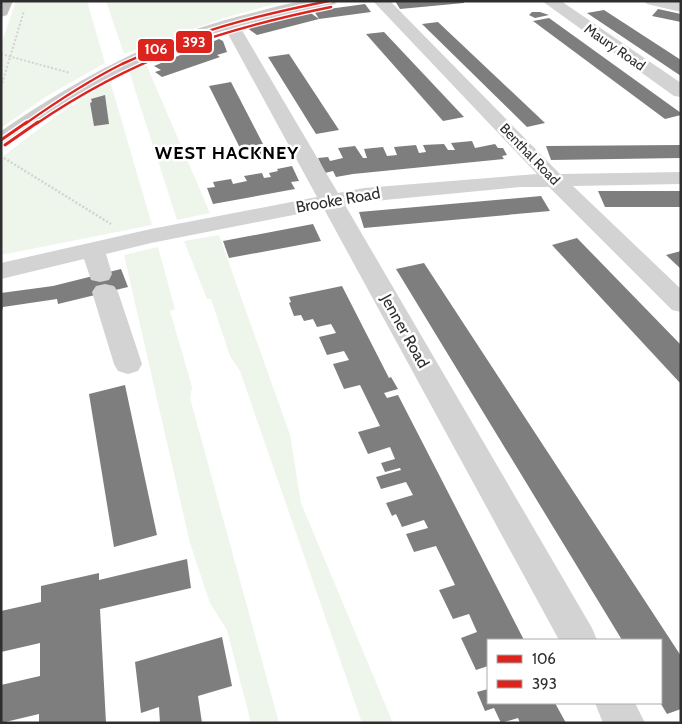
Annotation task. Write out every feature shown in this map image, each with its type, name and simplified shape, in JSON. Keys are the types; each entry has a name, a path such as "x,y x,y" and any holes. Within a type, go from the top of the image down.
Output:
{"highway":[{"path":"1,12 5,1"}],"street":[{"path":"1,140 62,99 130,62 228,24 271,12 330,1"},
{"name":"Benthal Road","path":"381,1 554,180 681,304"},
{"name":"Maury Road","path":"550,1 681,92"},
{"path":"652,1 681,7"},
{"name":"Jenner Road","path":"228,24 235,32 332,200 578,639"},
{"name":"Brooke Road","path":"1,271 151,236 332,200 393,191 520,180 681,178"},
{"path":"93,249 128,364"},
{"path":"615,704 625,723"}],"path":[{"path":"1,87 24,10"},
{"path":"1,54 73,74"},
{"path":"1,157 119,229"}],"shaded area":[{"path":"16,1 87,1 105,63 47,96 1,128 1,44"},
{"path":"106,1 285,1 224,18 124,54"},
{"path":"146,64 210,213 177,220 129,71"},
{"path":"110,81 152,225 1,255 1,158 56,116"},
{"path":"219,235 290,435 301,503 393,723 362,723 240,371 230,356 211,299 207,299 184,241"},
{"path":"158,247 175,309 170,311 192,387 190,398 279,723 251,723 227,630 210,603 190,543 124,255"}],"building":[{"path":"395,1 464,1 464,3 400,9"},
{"path":"365,4 371,12 319,19 314,11"},
{"path":"658,9 681,14 681,22 652,16"},
{"path":"604,10 681,60 681,76 587,13"},
{"path":"308,11 319,19 257,35 247,28"},
{"path":"532,12 549,15 535,18 529,15"},
{"path":"549,18 681,113 681,115 665,119 533,21"},
{"path":"438,22 545,123 527,127 422,24"},
{"path":"384,32 464,117 443,121 366,34"},
{"path":"219,39 223,41 227,52 217,55 220,57 162,77 155,72 161,70 154,66"},
{"path":"289,54 339,130 316,134 268,57"},
{"path":"231,82 263,144 240,148 209,86"},
{"path":"105,95 109,124 94,126 91,99"},
{"path":"472,141 475,148 495,144 498,148 503,148 507,155 502,156 504,159 336,177 333,171 325,173 318,158 328,157 330,161 343,158 338,148 355,146 363,158 367,158 364,149 383,147 387,156 397,155 394,147 416,145 419,153 426,152 423,145 444,144 448,150 455,150 451,143"},
{"path":"681,145 681,158 551,160 546,146"},
{"path":"279,147 282,152 274,155 258,157 255,151"},
{"path":"292,166 299,181 291,182 295,189 213,204 207,188 215,187 213,182 231,179 233,184 247,181 244,176 262,173 264,178 271,177 269,173"},
{"path":"598,191 681,191 681,207 605,207"},
{"path":"541,196 550,211 364,228 359,212"},
{"path":"313,224 321,241 229,258 223,241"},
{"path":"577,238 681,345 681,384 552,245"},
{"path":"681,251 681,269 666,255"},
{"path":"424,263 681,656 681,709 667,714 661,704 662,639 621,639 396,269"},
{"path":"121,269 128,287 58,304 57,299 3,307 1,315 1,293 53,286"},
{"path":"342,286 389,378 391,377 398,389 384,393 387,398 398,395 523,639 487,639 487,666 476,670 461,638 477,632 469,614 453,619 439,590 455,585 436,546 414,552 406,534 428,528 424,520 402,527 396,514 392,516 386,503 413,495 406,482 381,489 376,477 401,470 400,468 385,472 381,463 395,459 390,447 368,454 358,432 380,426 360,385 344,389 333,364 349,360 344,351 327,355 319,337 336,333 331,324 317,327 313,319 304,321 301,315 294,316 289,303 291,302 289,297"},
{"path":"125,385 157,535 114,547 89,394"},
{"path":"187,559 191,588 100,609 106,723 39,723 39,714 1,723 1,685 40,676 40,643 1,652 1,611 41,602 41,586 99,573 99,580"},
{"path":"222,637 232,686 198,696 202,723 160,723 159,707 141,713 135,662"},
{"path":"487,689 487,704 556,704 566,723 520,723 518,718 501,723 494,708 485,711 477,692"}],"transit line":[{"name":"106","path":"1,140 90,82 121,65 171,43 275,12 329,1"},
{"name":"393","path":"5,145 93,87 174,49 278,18 331,7"}],"district":[{"name":"WEST HACKNEY","path":"227,153"}]}
